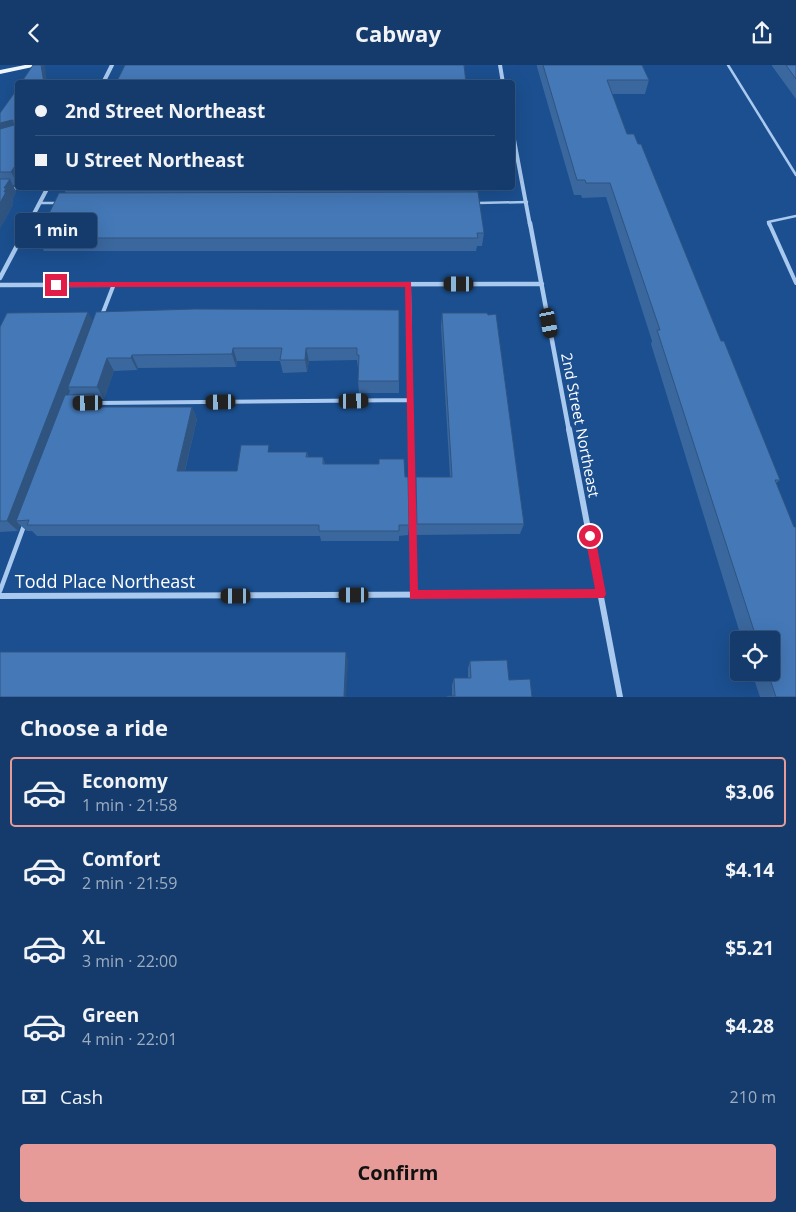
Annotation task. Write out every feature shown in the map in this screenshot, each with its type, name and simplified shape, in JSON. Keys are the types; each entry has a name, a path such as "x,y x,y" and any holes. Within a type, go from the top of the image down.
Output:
{"main road":[{"path":"0,72 38,65"}],"street":[{"path":"104,80 112,65"},
{"path":"500,65 502,80"},
{"name":"2nd Street Northeast","path":"515,149 527,203 620,697"},
{"path":"0,278 47,190"},
{"path":"0,285 542,284"},
{"name":"Todd Place Northeast","path":"0,596 601,594"}],"lane":[{"path":"728,65 796,175"},
{"path":"0,188 15,188"},
{"path":"40,203 66,203"},
{"path":"474,203 527,203"},
{"path":"796,217 768,222 796,283"},
{"path":"409,284 413,595"},
{"path":"100,322 114,285"},
{"path":"89,403 410,400"},
{"path":"0,591 26,522"}],"building":[{"path":"33,65 41,65 44,80 23,80"},
{"path":"125,65 464,65 466,80 118,80"},
{"path":"543,65 642,65 649,80 607,80 627,134 634,134 638,144 641,144 721,341 724,341 780,480 775,480 794,527 796,527 796,697 776,697 771,681 780,681 780,631 754,631 657,330 660,330 610,183 586,183 585,180 577,180"},
{"path":"786,65 796,65 796,79"},
{"path":"15,92 15,122 12,120 0,123 0,113"},
{"path":"15,122 15,166 11,172 0,172 0,129 14,125"},
{"path":"0,179 10,179 4,188 6,188 4,192 6,192 0,203"},
{"path":"478,192 484,233 477,233 478,238 37,238 59,193"},
{"path":"195,309 399,310 399,381 358,381 359,355 357,355 357,348 306,348 305,360 280,360 282,348 233,348 232,354 132,355 131,358 107,358 97,387 68,387 96,312"},
{"path":"88,312 7,521 0,521 0,327 7,313"},
{"path":"442,313 496,314 524,524 417,524 416,477 452,477"},
{"path":"94,394 90,407 192,407 177,471 237,471 241,445 269,445 268,452 307,452 306,457 323,457 323,464 379,464 379,459 404,459 405,477 408,477 409,525 399,525 399,531 319,531 319,525 27,525 29,520 16,521 65,395"},
{"path":"0,652 346,652 344,697 0,697"},
{"path":"507,660 509,680 530,679 532,697 447,697 455,696 454,678 471,678 470,661"}],"route":[{"path":"56,285 409,284 413,595 601,594 590,536"}]}
